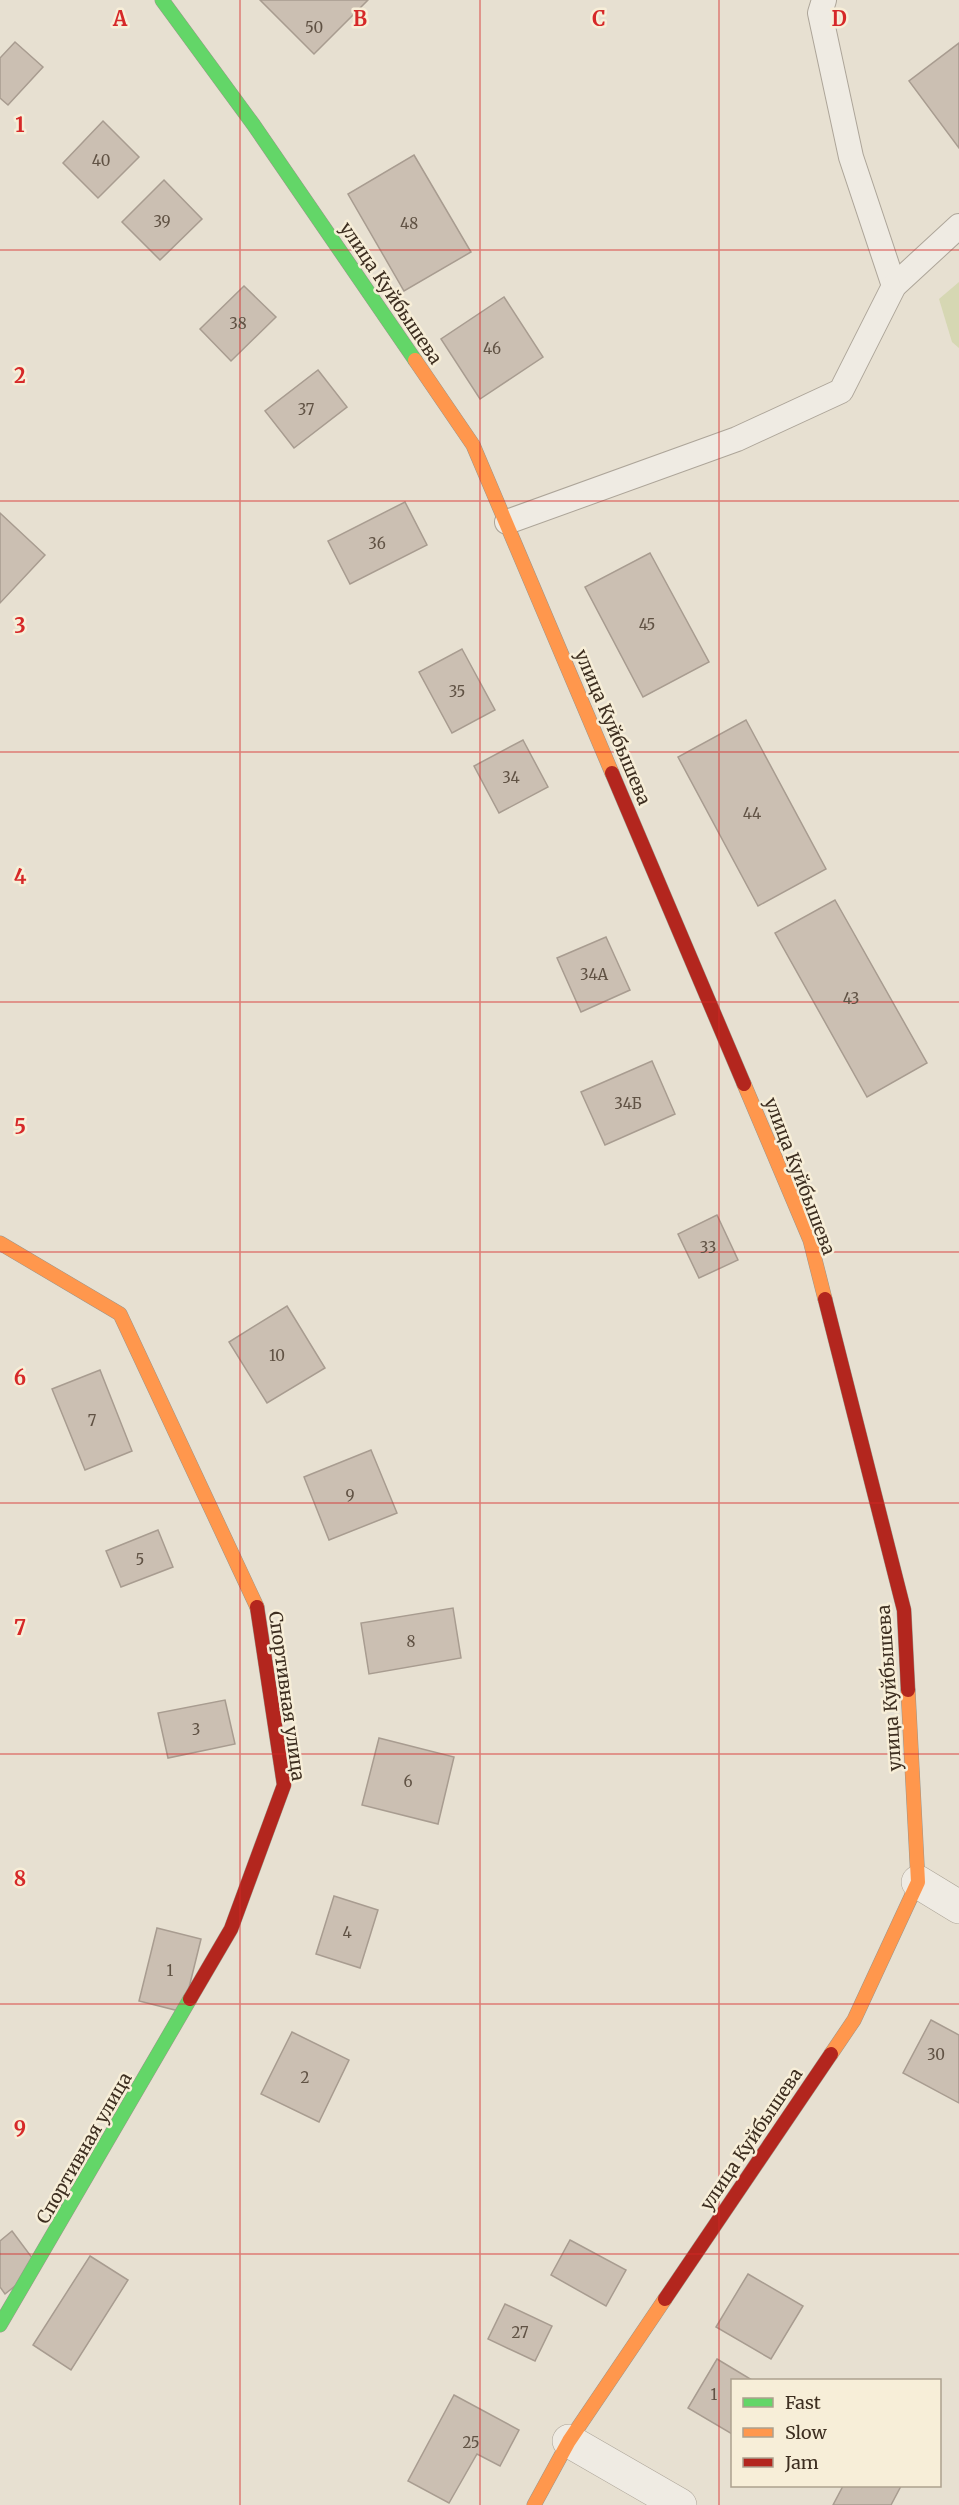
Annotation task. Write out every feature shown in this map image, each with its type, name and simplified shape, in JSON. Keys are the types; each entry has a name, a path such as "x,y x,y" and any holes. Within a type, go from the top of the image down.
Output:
{"street":[{"name":"улица Куйбышева","path":"162,0 253,124 473,445 810,1240 904,1610 918,1882 854,2020 569,2441 534,2505"},
{"name":"Спортивная улица","path":"0,1243 120,1314 259,1611 284,1785 231,1929 0,2325"},
{"path":"918,1882 959,1907"},
{"path":"569,2441 680,2505"}],"lane":[{"path":"824,0 819,13 851,157 894,286"},
{"path":"507,522 737,439 841,391 894,286 959,226"}],"green space":[{"path":"959,282 959,348 952,342 939,299"}],"building":[{"path":"260,0 368,0 314,54"},
{"path":"15,42 43,67 8,105 0,98 0,58"},
{"path":"959,43 959,148 909,81"},
{"path":"103,121 139,157 98,198 63,163"},
{"path":"414,155 471,252 404,291 348,194"},
{"path":"164,180 202,219 160,260 122,222"},
{"path":"244,286 276,317 231,361 200,329"},
{"path":"504,297 543,357 480,399 441,339"},
{"path":"318,370 347,407 294,448 265,411"},
{"path":"405,502 427,545 350,584 328,541"},
{"path":"0,513 45,555 0,603"},
{"path":"650,553 709,662 643,697 585,587"},
{"path":"462,649 495,710 452,733 419,672"},
{"path":"746,720 826,869 758,906 678,757"},
{"path":"523,740 548,787 499,813 474,766"},
{"path":"835,900 927,1063 867,1097 775,933"},
{"path":"606,937 630,990 581,1012 557,958"},
{"path":"652,1061 675,1114 605,1145 581,1092"},
{"path":"717,1215 738,1260 699,1278 678,1234"},
{"path":"287,1306 325,1368 267,1403 229,1342"},
{"path":"100,1370 132,1451 85,1470 52,1389"},
{"path":"371,1450 397,1513 329,1540 304,1477"},
{"path":"158,1530 173,1567 121,1587 106,1551"},
{"path":"453,1608 461,1658 369,1674 361,1623"},
{"path":"225,1700 235,1744 168,1758 158,1713"},
{"path":"379,1738 454,1757 438,1824 362,1805"},
{"path":"334,1896 378,1910 360,1968 316,1954"},
{"path":"157,1928 201,1939 183,2012 139,2001"},
{"path":"931,2020 959,2035 959,2103 903,2073"},
{"path":"292,2032 349,2060 319,2122 261,2094"},
{"path":"12,2231 39,2267 5,2294 0,2287 0,2241"},
{"path":"570,2240 626,2270 606,2306 551,2275"},
{"path":"90,2256 128,2280 71,2370 33,2345"},
{"path":"748,2274 803,2306 771,2359 716,2327"},
{"path":"505,2304 552,2326 535,2361 488,2339"},
{"path":"717,2359 750,2379 731,2379 731,2433 688,2408"},
{"path":"454,2395 519,2430 500,2466 477,2454 449,2503 408,2481"},
{"path":"842,2487 900,2487 891,2505 833,2505"}],"traffic: fast":[{"path":"162,0 253,124 415,360"},
{"path":"0,2325 190,1999"}],"traffic: slow":[{"path":"415,360 473,445 612,773"},
{"path":"744,1084 810,1240 825,1299"},
{"path":"0,1243 120,1314 257,1607"},
{"path":"831,2054 854,2020 918,1882 908,1690"},
{"path":"534,2505 569,2441 665,2299"}],"traffic: jam":[{"path":"612,773 744,1084"},
{"path":"825,1299 904,1610 908,1690"},
{"path":"190,1999 231,1929 284,1785 257,1607"},
{"path":"665,2299 831,2054"}]}
